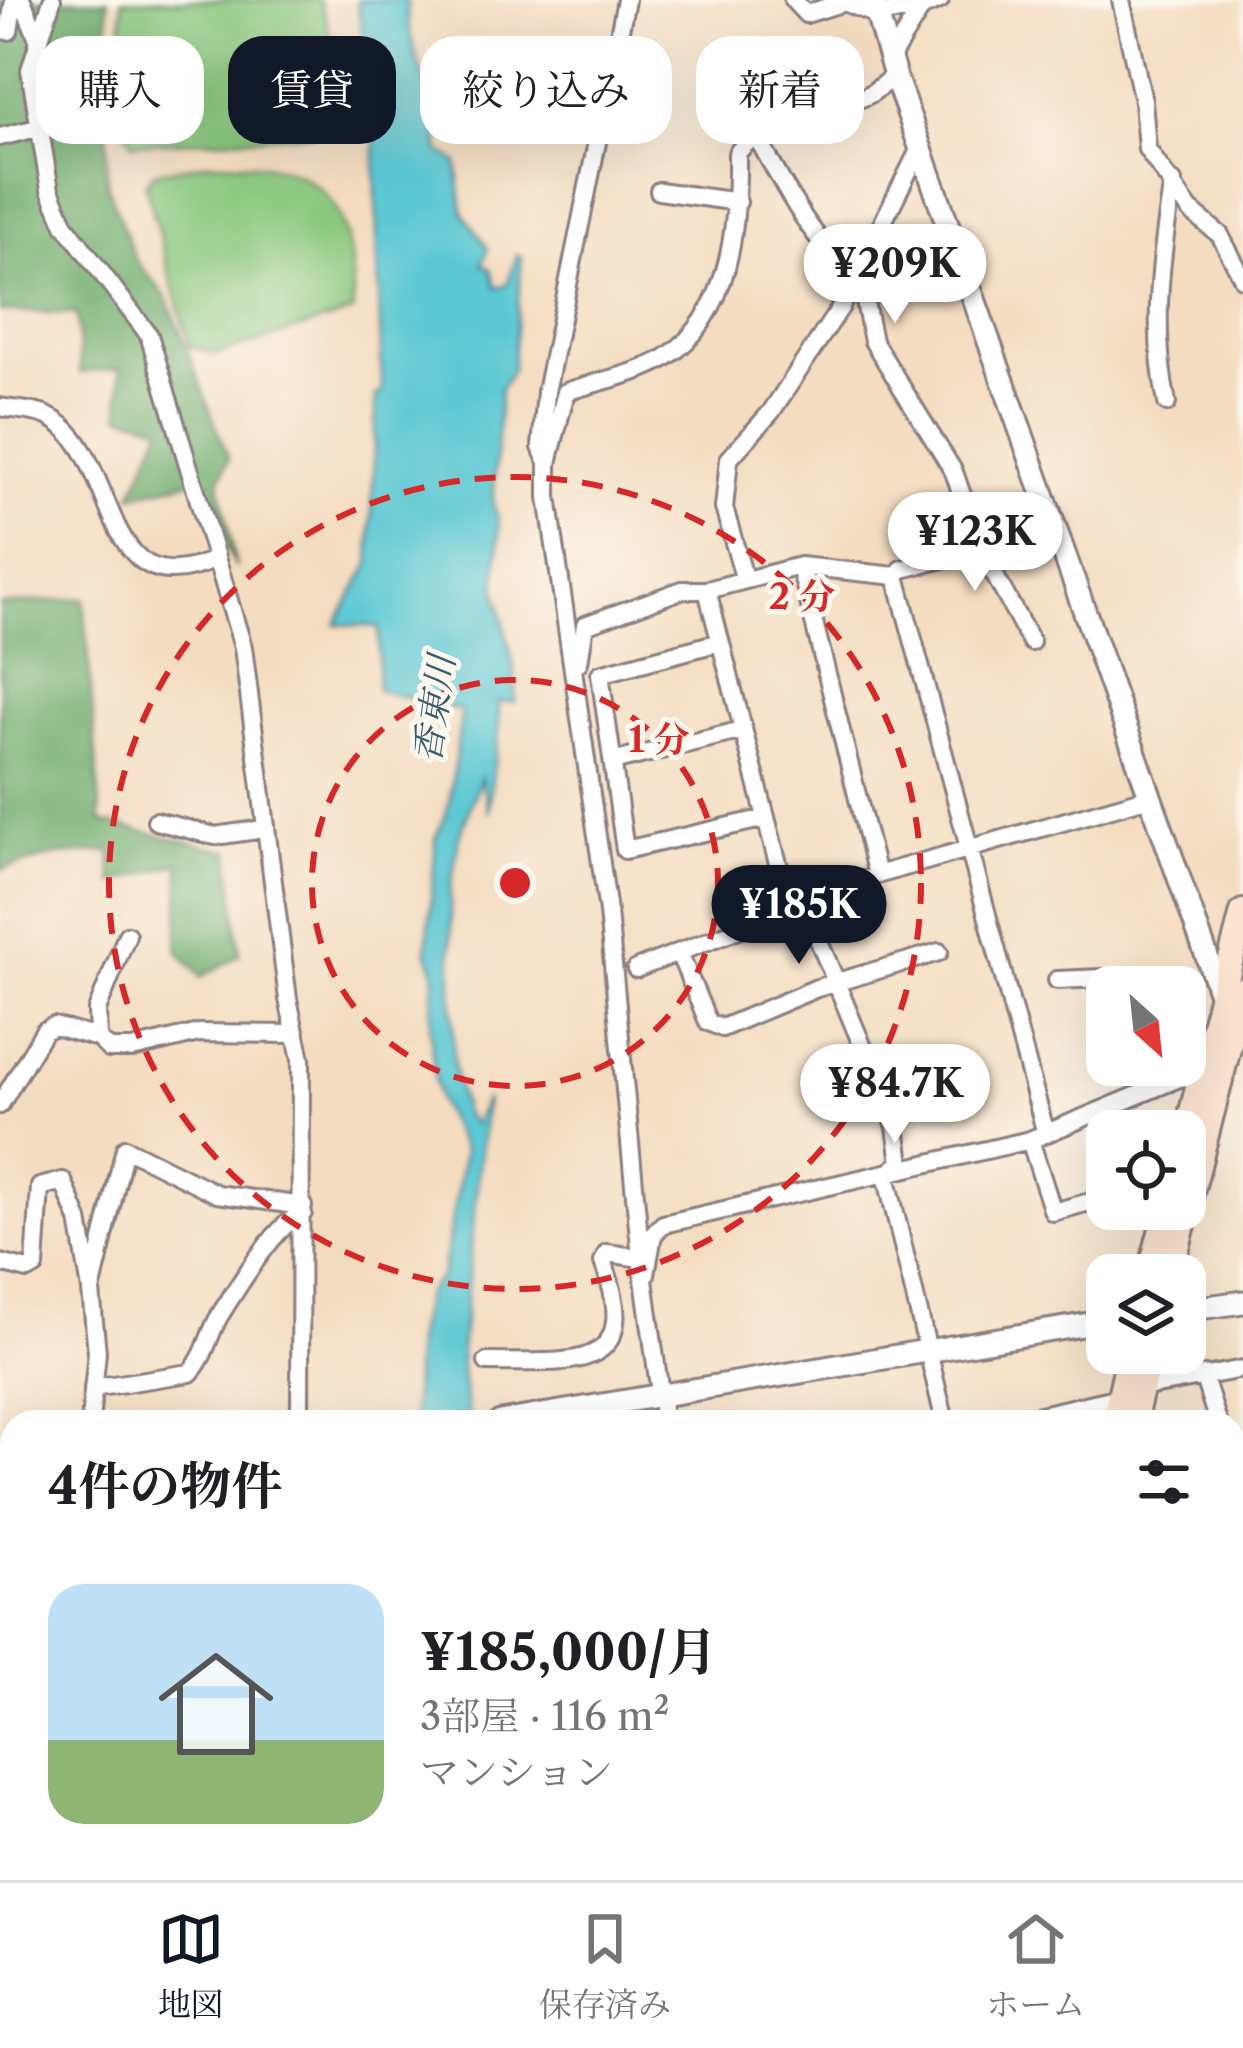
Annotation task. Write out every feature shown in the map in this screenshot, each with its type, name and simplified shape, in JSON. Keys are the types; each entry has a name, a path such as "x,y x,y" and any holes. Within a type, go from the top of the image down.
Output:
{"main road":[{"path":"1176,1254 1234,1057 1232,993 1243,912"},
{"path":"1206,1064 1232,993"},
{"path":"1125,1402 1139,1374"}],"street":[{"path":"0,30 9,31 18,0"},
{"path":"18,0 36,36"},
{"path":"39,36 52,0"},
{"path":"626,0 546,392 541,447 548,463 608,912 662,1410"},
{"path":"794,0 806,14 844,2 875,8 922,8 940,0"},
{"path":"1121,0 1143,101 1147,149 1190,210 1220,235 1243,279"},
{"path":"875,8 892,68 1150,797 1232,993"},
{"path":"864,97 892,68 922,8"},
{"path":"36,48 31,70 36,118"},
{"path":"0,137 36,128"},
{"path":"40,144 50,190 65,226 149,335 243,647 304,1108 300,1410"},
{"path":"548,463 566,392 665,357 694,329 716,295 730,255 738,202 736,152 743,144"},
{"path":"761,144 809,231 833,261 858,279 873,341 954,472 981,550 1031,642"},
{"path":"745,577 724,508 729,459 771,412 858,279 922,144"},
{"path":"1167,403 1157,359 1162,247 1172,182"},
{"path":"659,191 738,202"},
{"path":"0,407 49,416 95,466 114,531 147,562 185,573 216,559"},
{"path":"896,576 902,569 981,550"},
{"path":"573,667 580,660 585,625 682,590 707,590 800,566 896,576"},
{"path":"800,566 878,875"},
{"path":"896,576 1053,1212 1086,1203"},
{"path":"707,590 783,883 800,901 896,1127 901,1163 886,1175"},
{"path":"720,642 600,674 616,761 625,850 766,818"},
{"path":"616,761 743,730"},
{"path":"636,969 800,901 1150,797"},
{"path":"156,821 214,836 264,829"},
{"path":"98,1038 97,1010 127,935"},
{"path":"679,953 708,1022 722,1028 837,983 939,952"},
{"path":"1057,980 1086,979"},
{"path":"0,1105 44,1031 54,1026 98,1038 109,1049 132,1049 199,1034 296,1034"},
{"path":"487,1362 578,1362 600,1353 614,1339 617,1322 602,1262 607,1252 652,1267 653,1235 663,1224 1038,1137 1141,1086"},
{"path":"91,1291 125,1148 217,1194 303,1209"},
{"path":"886,1175 942,1410"},
{"path":"0,1263 28,1270 35,1267 40,1187 63,1180 79,1220 96,1315 91,1410"},
{"path":"93,1388 190,1373 202,1360 220,1315 274,1236 303,1209"},
{"path":"1206,1307 1243,1301"},
{"path":"573,1410 1086,1325"},
{"path":"1079,1410 1125,1402 1203,1375 1243,1369"},
{"path":"1203,1375 1214,1410"}],"green space":[{"path":"0,0 108,0 108,36 36,36 36,144 107,144 107,184 135,259 167,298 229,459 219,482 236,568 195,480 132,495 162,426 120,415 120,368 80,373 77,314 0,311"},
{"path":"122,0 319,0 330,36 228,36 228,139 204,140 204,36 122,36"},
{"path":"211,162 282,169 307,179 325,195 339,215 347,241 353,312 218,354 190,347 145,184 153,173"},
{"path":"84,598 101,822 230,851 240,955 201,977 178,951 180,863 113,883 111,851 57,855 0,870 0,605"}],"water":[{"path":"357,0 407,0 420,66 420,144 439,144 439,151 457,162 463,212 488,249 482,264 491,269 496,288 507,285 517,255 522,258 512,370 500,390 493,505 499,525 497,590 512,659 515,702 498,702 489,813 481,778 459,836 450,892 454,1068 464,1114 474,1124 486,1098 460,1360 467,1410 413,1410 415,1341 425,1295 442,1275 464,1151 439,1102 434,1075 430,1027 435,972 427,950 436,837 449,804 462,711 377,690 379,627 336,624 370,564 376,396 382,392 374,144 396,144 396,36 363,36"}],"water label":[{"name":"香東川","path":"434,709"}]}
